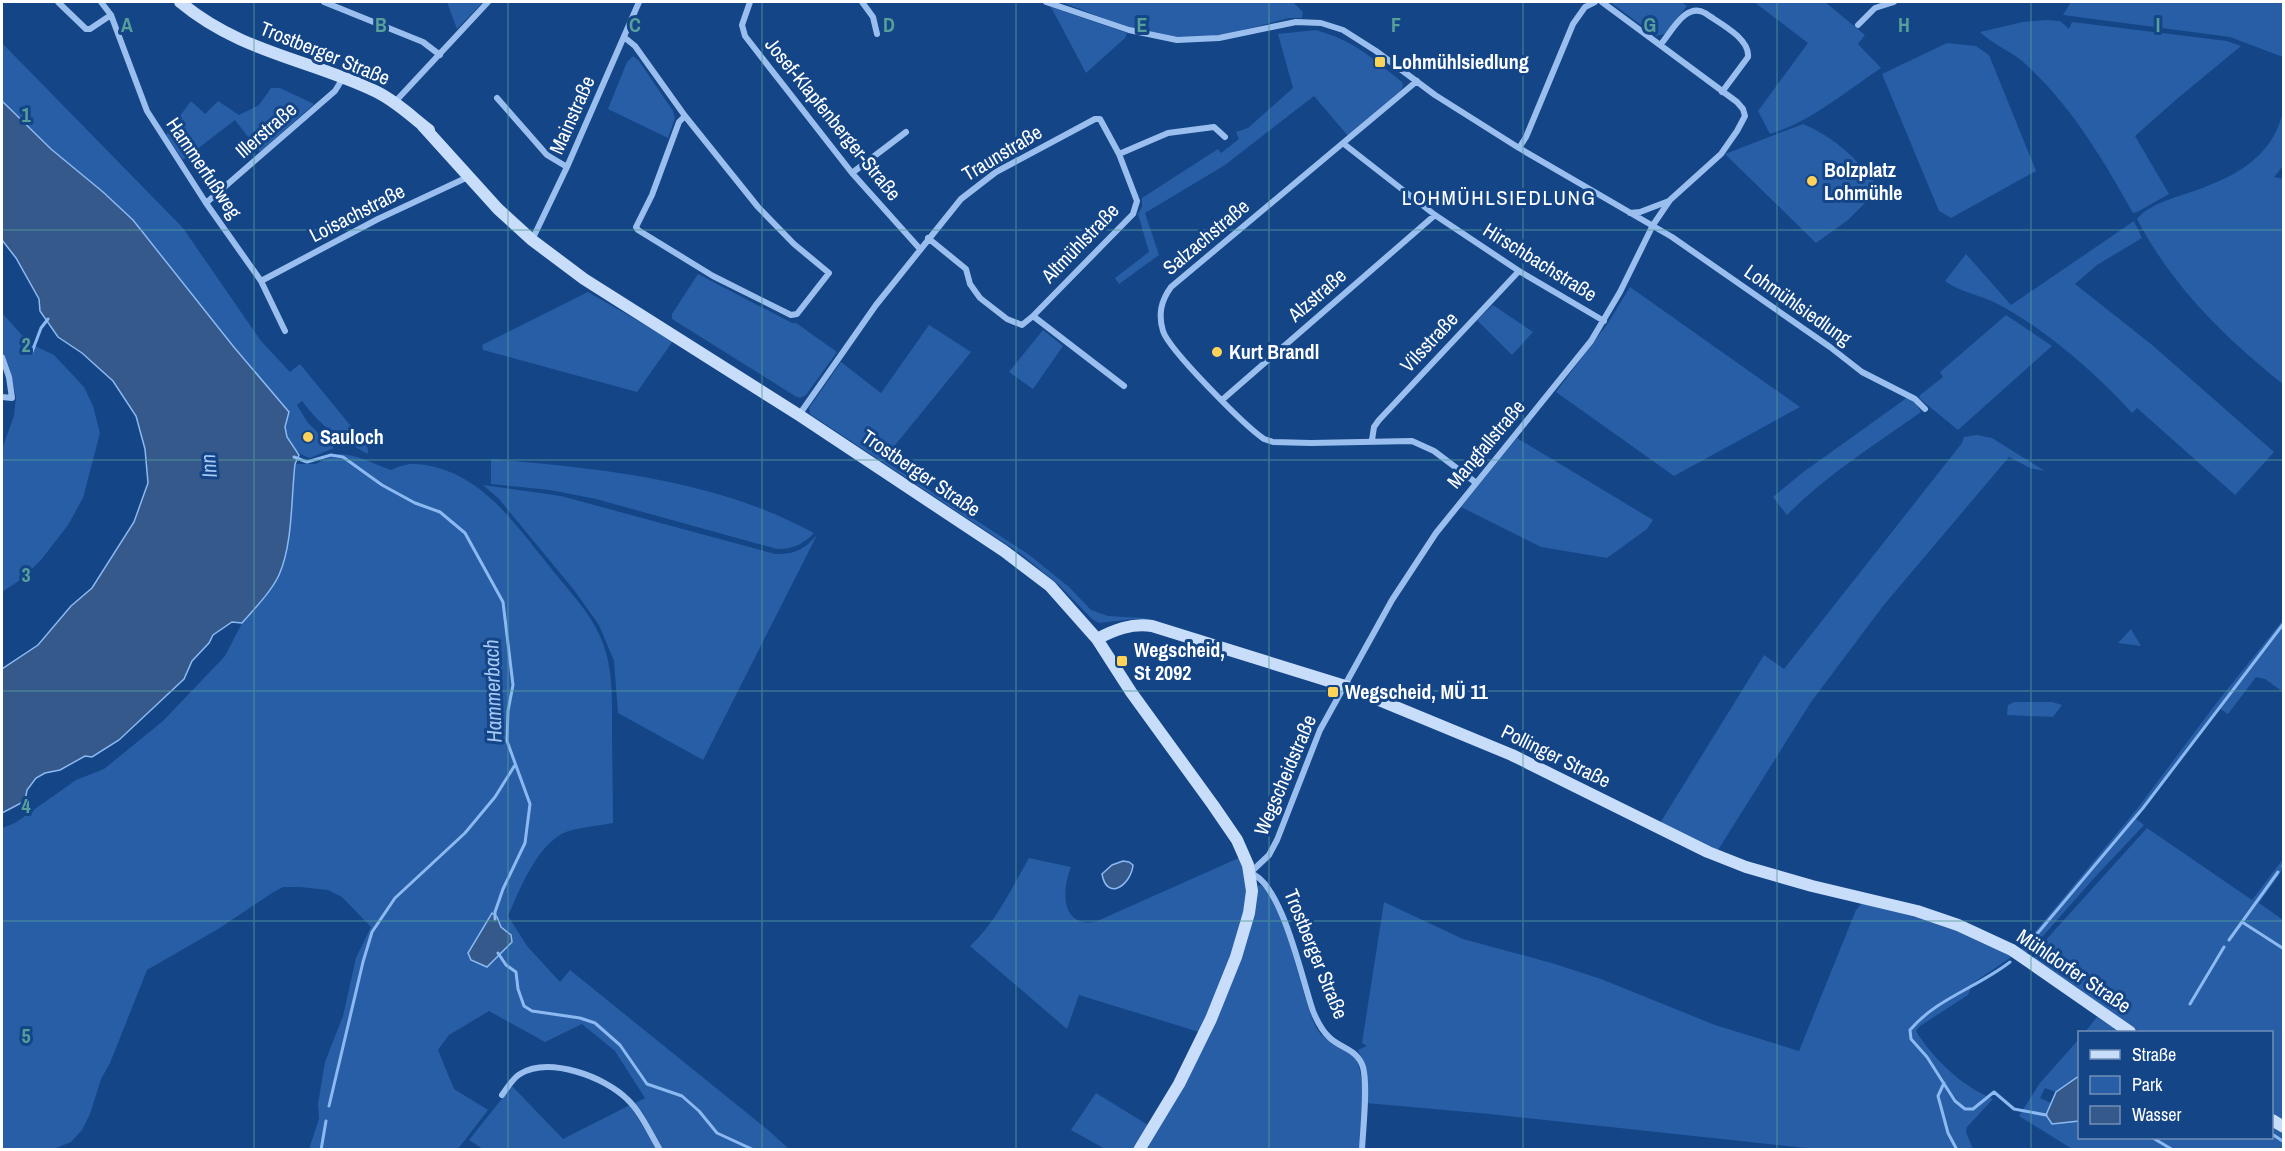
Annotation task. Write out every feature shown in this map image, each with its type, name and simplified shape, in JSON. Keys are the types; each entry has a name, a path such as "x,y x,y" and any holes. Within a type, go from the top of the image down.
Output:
{"main road":[{"name":"Trostberger Straße","path":"180,2 203,19 246,43 343,78 394,103 446,143 482,192"},
{"name":"Trostberger Straße","path":"423,125 482,192 532,240 611,298 718,362 1026,567 1060,596 1097,639 1131,692 1237,840 1250,873 1252,891 1249,913 1223,990 1179,1084 1139,1149"},
{"name":"Pollinger Straße","path":"1097,639 1125,627 1139,624 1152,626 1345,686 1512,754 1718,856 1776,877 1932,915 1997,942"},
{"name":"Mühldorfer Straße","path":"1997,942 2129,1031"}],"street":[{"path":"58,2 86,29 90,29 111,15"},
{"name":"Hammerfußweg","path":"102,2 111,15 147,111 206,203 261,281 285,331"},
{"path":"324,2 342,5 423,42 440,56"},
{"path":"394,103 488,2"},
{"name":"Mainstraße","path":"532,240 567,167 639,2"},
{"name":"Josef-Klapfenberger-Straße","path":"750,2 742,26 744,33 852,173 920,249"},
{"path":"862,2 873,17 877,34"},
{"name":"Lohmühlsiedlung","path":"1046,2 1129,30 1177,40 1219,38 1296,22 1321,23 1348,33 1435,95 1519,148 1653,225 1830,347 1862,372 1915,399 1925,409"},
{"path":"1519,148 1526,137 1573,24 1585,7 1595,2"},
{"path":"1602,2 1661,44 1722,92 1743,109 1745,116 1743,123 1721,154 1670,200 1653,225"},
{"path":"1858,25 1881,4 1894,2"},
{"path":"1661,44 1693,9 1699,9 1743,41 1749,50 1748,57 1722,92"},
{"path":"624,37 636,46 675,105 685,116 758,207 794,244 829,273 797,314 792,315 713,276 636,227 652,195 679,122 685,116"},
{"name":"Illerstraße","path":"206,203 335,91 343,78"},
{"name":"Salzachstraße","path":"1417,81 1176,283 1162,302 1161,323 1167,339 1222,400 1258,435 1269,441 1311,443 1406,440 1434,451 1475,482"},
{"path":"497,98 547,155 567,167"},
{"name":"Traunstraße","path":"799,415 876,305 928,238 961,199 982,181 1095,119 1102,121 1119,154"},
{"path":"1119,154 1176,130 1214,127 1225,137"},
{"path":"852,173 906,132"},
{"name":"Hirschbachstraße","path":"1344,144 1435,215 1519,271 1604,321"},
{"name":"Altmühlstraße","path":"1034,316 1133,214 1137,201 1136,194 1119,154"},
{"name":"Loisachstraße","path":"261,281 369,224 468,177"},
{"path":"1629,213 1640,212 1670,200"},
{"name":"Alzstraße","path":"1222,400 1435,215"},
{"name":"Mangfallstraße","path":"1345,686 1392,600 1416,562 1475,482 1553,390 1604,321 1653,225"},
{"path":"928,238 962,264 973,290 1007,319 1022,325 1034,316 1124,386"},
{"name":"Vilsstraße","path":"1372,440 1379,420 1519,271"},
{"path":"2,357 9,377 12,398 2,397"},
{"name":"Wegscheidstraße","path":"1250,873 1269,855 1277,840 1315,740 1345,686"},
{"name":"Trostberger Straße","path":"1250,873 1258,875 1274,897 1320,1026 1331,1039 1353,1051 1363,1068 1362,1149"},
{"path":"502,1095 519,1074 537,1069 565,1069 598,1079 628,1099 660,1149"}],"green space":[{"path":"447,2 483,2 457,29"},
{"path":"1061,2 1293,2 1303,12 1302,18 1289,18 1214,36 1185,38 1130,27"},
{"path":"1610,2 1681,2 1687,6 1665,34 1656,36"},
{"path":"1754,2 1825,2 1865,35 1858,44 1881,68 1814,114 1770,134 1758,111 1808,43"},
{"path":"2071,2 2283,2 2283,57 2230,37 2063,15"},
{"path":"1051,7 1127,33 1125,38 1086,73"},
{"path":"2060,21 2069,29 2072,22 2227,41 2241,46 2135,136 2169,194 2133,213 2084,132 2055,94 2022,61 1980,32 2023,22"},
{"path":"1316,30 1342,39 1362,51 1402,82 1401,90 1348,136 1314,96 1225,165 1145,213 1159,255 1119,284 1115,278 1149,252 1138,214 1142,207 1142,198 1218,149 1221,153 1239,139 1236,132 1248,128 1293,88 1278,34"},
{"path":"2,43 183,228 261,341 290,372 300,364 350,425 367,441 368,454 332,432 302,401 297,405 308,423 334,448 310,458 301,454 289,442 285,426 289,412 233,346 133,220 51,149 2,101"},
{"path":"1947,43 1976,46 1989,55 2036,171 1951,218 1939,211 1882,74"},
{"path":"633,56 639,61 673,111 675,118 668,138 608,109 627,62"},
{"path":"271,88 280,88 314,104 260,152 235,120 183,160 166,135 191,101 205,114 218,101 239,115 259,105"},
{"path":"2283,112 2283,166 2274,177 2284,179 2283,384 2221,329 2183,289 2166,267 2137,219 2141,214 2159,204 2218,182 2246,166 2259,156 2269,143"},
{"name":"Bolzplatz Lohmühle","path":"1803,124 1826,136 1846,151 1879,189 1848,220 1816,243 1725,154"},
{"path":"2134,221 2142,238 2097,265 2075,284 2151,344 2274,452 2235,495 2137,408 2132,413 2086,367 2051,338 1996,303 1945,281 1966,254 2011,305"},
{"path":"698,274 796,323 837,352 806,395 800,398 795,396 672,319 672,314"},
{"path":"1630,287 1800,407 1674,476 1556,392 1608,323"},
{"path":"588,292 673,341 637,392 483,350 482,345"},
{"path":"1493,305 1533,332 1512,355 1477,320"},
{"path":"2,313 29,343 54,355 84,387 93,406 100,433 83,498 68,525 41,560 20,580 2,592 2,449 14,416 16,397 2,349"},
{"path":"2006,315 2052,346 1958,430 1919,398 1920,395 1943,377 1940,372"},
{"path":"929,325 971,352 883,460 1028,554 1069,587 1091,610 1108,616 1156,621 1134,619 1099,623 1092,619 1060,586 1021,554 810,414 809,408 841,362 881,393"},
{"path":"1043,330 1063,346 1033,389 1009,372"},
{"path":"1908,397 1916,403 1921,412 1835,473 1787,515 1773,497 1802,473"},
{"path":"1977,435 1992,438 2045,471 2030,468 2009,457 1883,606 1811,702 1718,850 1660,823 1764,655 1784,669 1962,443 1964,437"},
{"path":"1517,438 1653,520 1647,529 1607,558 1541,547 1461,507"},
{"path":"338,454 358,457 391,470 412,464 435,467 454,473 470,483 500,507 588,614 604,646 610,676 613,823 571,830 546,846 531,868 508,916 527,946 560,982 570,970 789,1149 663,1149 635,1103 645,1098 615,1051 582,1024 545,1042 489,1011 449,1035 438,1050 454,1089 488,1110 458,1149 309,1149 319,1119 318,1104 325,1062 343,1016 356,958 371,927 342,897 328,890 283,887 218,929 147,970 110,1063 101,1079 90,1114 82,1130 71,1142 54,1149 2,1150 2,828 15,823 76,780 104,769 163,721 225,656 242,623 279,575 295,464 315,464"},
{"path":"491,459 574,467 698,488 776,515 814,533 797,546 777,549 596,499 550,490 491,484"},
{"path":"483,485 561,496 775,554 799,550 817,535 703,760 618,713 614,661 599,625 574,590 499,499"},
{"path":"2283,620 2283,692 2265,679 2256,677 2228,714 2219,708 2136,819 2144,825 2029,952 2020,950 2137,809 2218,701"},
{"path":"2131,629 2141,646 2118,643"},
{"path":"2014,702 2052,702 2062,705 2053,717 2007,715 2008,705"},
{"path":"2147,828 2252,900 2283,859 2283,869 2259,903 2283,920 2283,1121 2273,1115 2273,1031 2139,1031 2034,959 2035,952"},
{"path":"1241,857 1246,875 1247,893 1244,913 1232,955 1199,1032 1079,995 1067,1029 970,946 996,916 1029,858 1071,867 1066,886 1066,905 1075,919 1095,922"},
{"path":"1259,885 1266,890 1280,917 1309,1010 1319,1032 1352,1055 1359,1067 1363,1098 1360,1149 1144,1150 1175,1099"},
{"path":"1384,902 1463,939 1601,979 1715,1025 1799,1051 1856,910 1863,902 1956,928 2013,956 1973,983 1968,995 1920,1026 1916,1031 1931,1052 1950,1071 1970,1087 1993,1099 1967,1127 1966,1132 1973,1149 1815,1149 1366,1103 1366,1067 1358,1050 1367,1046 1362,1043"},
{"path":"2097,1017 2119,1031 2086,1031"},
{"path":"2078,1040 2078,1077 2056,1092 2045,1088 2040,1098 2051,1103 2046,1115 2052,1124 2078,1121 2078,1139 2273,1139 2273,1127 2283,1133 2283,1149 2072,1149 2019,1116 2040,1083"},
{"path":"512,1086 563,1139 630,1105 657,1149 483,1149 469,1140"},
{"path":"1096,1093 1148,1125 1132,1149 1105,1149 1071,1130"}],"water":[{"name":"Inn","path":"2,101 51,149 133,220 233,346 289,412 285,427 287,437 299,455 295,464 289,535 284,563 276,581 262,600 242,623 232,622 213,635 209,643 192,661 184,679 119,740 92,757 85,756 60,770 45,773 36,778 27,790 25,801 2,813 2,669 38,645 71,606 92,588 134,522 148,483 145,449 136,416 113,381 82,353 58,337 40,311 39,299 16,258 2,240"},
{"path":"1123,861 1133,865 1131,872 1124,884 1113,889 1105,882 1102,874 1112,865"},
{"path":"492,913 497,917 501,927 511,935 512,942 487,967 471,960 468,953"},
{"path":"2078,1077 2078,1121 2052,1124 2046,1115 2056,1092"}],"waterway":[{"path":"32,352 41,328 48,319"},
{"name":"Hammerbach","path":"294,457 307,462 331,455 343,457 382,485 415,503 440,512 465,533 503,602 513,685 508,711 507,741 530,804 525,843 503,889 495,912 495,919"},
{"path":"2026,947 2143,808 2284,623"},
{"path":"329,1106 372,932 395,898 465,833 495,797 515,765"},
{"path":"2229,940 2278,872"},
{"path":"2242,922 2284,949"},
{"path":"2190,1004 2224,947"},
{"name":"Hammerbach","path":"498,953 506,965 516,972 518,989 524,1006 532,1011 580,1018 595,1023 620,1045 647,1084 682,1096 699,1111 717,1133 754,1150"},
{"path":"2010,962 1945,1001 1920,1019 1910,1030 1911,1039 1927,1057 1955,1101 1965,1109 1973,1109 1994,1092 2014,1109 2046,1115"},
{"path":"1944,1083 1938,1096 1948,1133 1957,1150"},
{"path":"321,1150 326,1121"},
{"path":"2273,1135 2284,1142"},
{"path":"2155,1139 2173,1150"}],"place":[{"name":"Lohmühlsiedlung","path":"1380,62"},
{"name":"Bolzplatz Lohmühle","path":"1812,181"},
{"name":"Kurt Brandl","path":"1217,352"},
{"name":"Sauloch","path":"308,437"},
{"name":"Wegscheid, St 2092","path":"1122,661"},
{"name":"Wegscheid, MÜ 11","path":"1333,692"}],"district":[{"name":"LOHMÜHLSIEDLUNG","path":"1499,198"}]}
